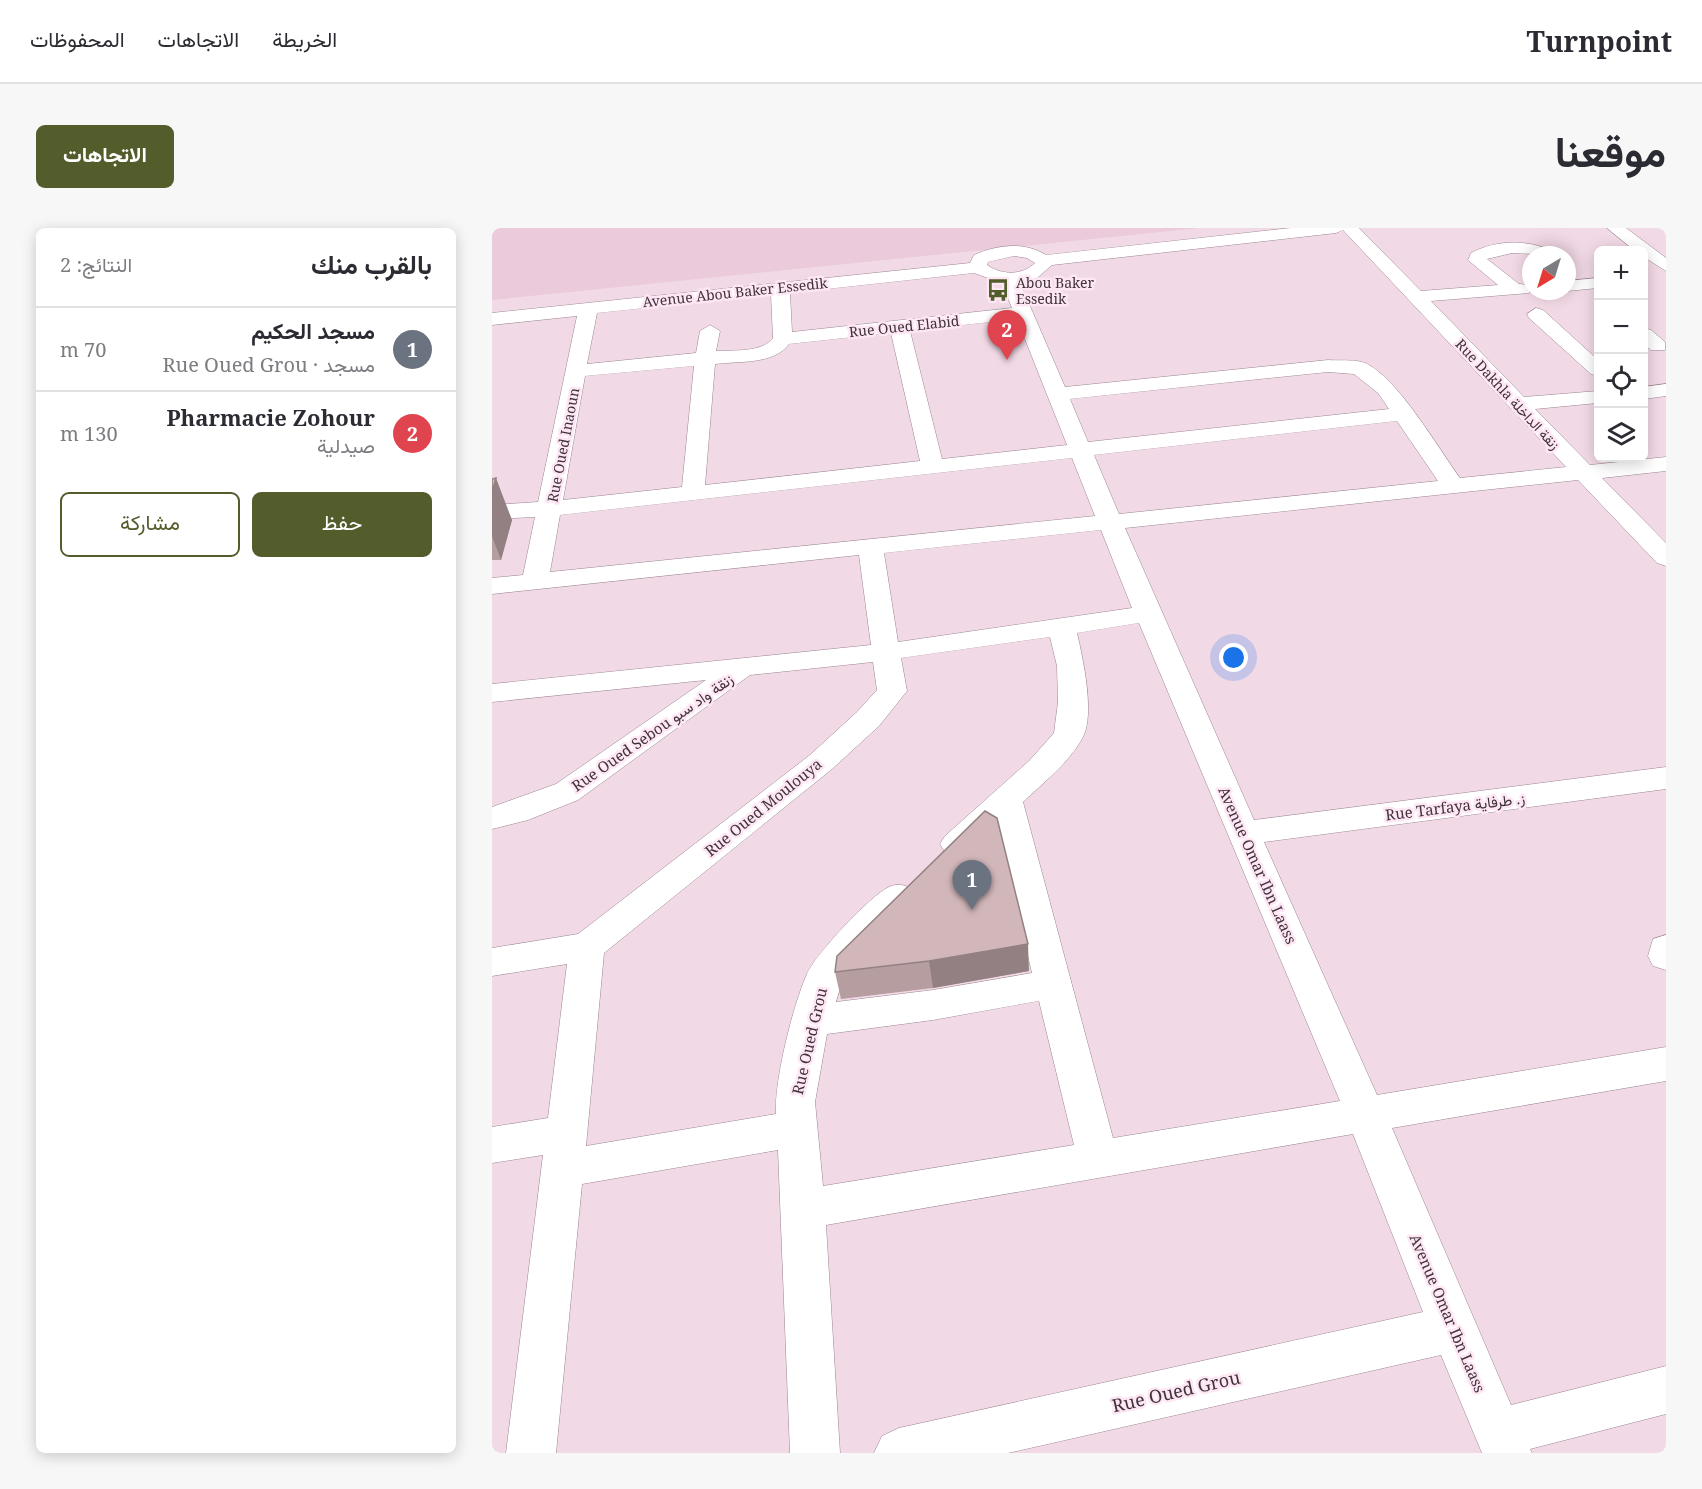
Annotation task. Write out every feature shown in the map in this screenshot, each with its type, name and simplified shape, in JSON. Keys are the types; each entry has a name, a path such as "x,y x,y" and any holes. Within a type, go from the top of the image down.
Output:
{"street":[{"path":"1043,261 1044,264 1037,272 1009,277 988,274 978,267 980,259 1001,244 1032,254 1043,261 1336,228"},
{"name":"Rue Dakhla زنقة الداخلة","path":"1350,228 1666,558"},
{"path":"1615,228 1662,275"},
{"path":"1522,249 1495,250 1477,257 1477,261 1522,289"},
{"name":"Avenue Abou Baker Essedik","path":"492,319 978,267"},
{"name":"Avenue Omar Ibn Laass","path":"1009,277 1148,614 1366,1114 1453,1329 1503,1443"},
{"path":"577,371 705,360 763,353 776,348 783,339 780,287"},
{"path":"1416,297 1522,289"},
{"name":"Rue Oued Inaoun","path":"535,582 588,309"},
{"name":"Rue Oued Elabid","path":"783,339 1024,312"},
{"path":"1536,314 1594,366"},
{"path":"899,326 933,468"},
{"path":"693,492 705,360 710,331"},
{"path":"1058,394 1345,367 1359,368 1385,389 1454,486"},
{"path":"1648,392 1666,390"},
{"path":"1517,404 1594,397"},
{"path":"492,512 551,509 933,468 1404,414"},
{"path":"492,586 1666,464"},
{"name":"Rue Oued Moulouya","path":"492,962 587,947 821,762 868,719 892,691 870,546"},
{"path":"492,693 887,652 1148,614"},
{"name":"Rue Oued Grou","path":"815,1453 804,1209 795,1102 812,1020 824,976 863,930 1040,768 1069,735 1073,702 1071,666 1061,625"},
{"name":"Rue Oued Sebou زنقة واد سبو","path":"492,818 517,812 567,792 743,667"},
{"name":"Rue Tarfaya ز. طرفاية","path":"1244,833 1666,778"},
{"path":"1006,800 1098,1160"},
{"path":"531,1453 587,947"},
{"path":"1666,949 1666,956"},
{"path":"812,1020 933,1005 1053,984"},
{"path":"804,1209 1666,1064"},
{"path":"492,1145 564,1151 798,1128"},
{"name":"Rue Oued Grou","path":"899,1453 1453,1329"},
{"path":"1503,1443 1666,1390"}],"shaded area":[{"path":"492,228 1199,228 492,300"}],"building":[{"path":"496,478 492,492 492,479"},
{"path":"985,811 997,818 1028,944 929,961 835,972 837,956"}],"place":[{"name":"Abou Baker Essedik","path":"998,290"},
{"name":"Pharmacie Zohour","path":"1007,360"},
{"name":"مسجد الحكيم","path":"972,910"}]}
